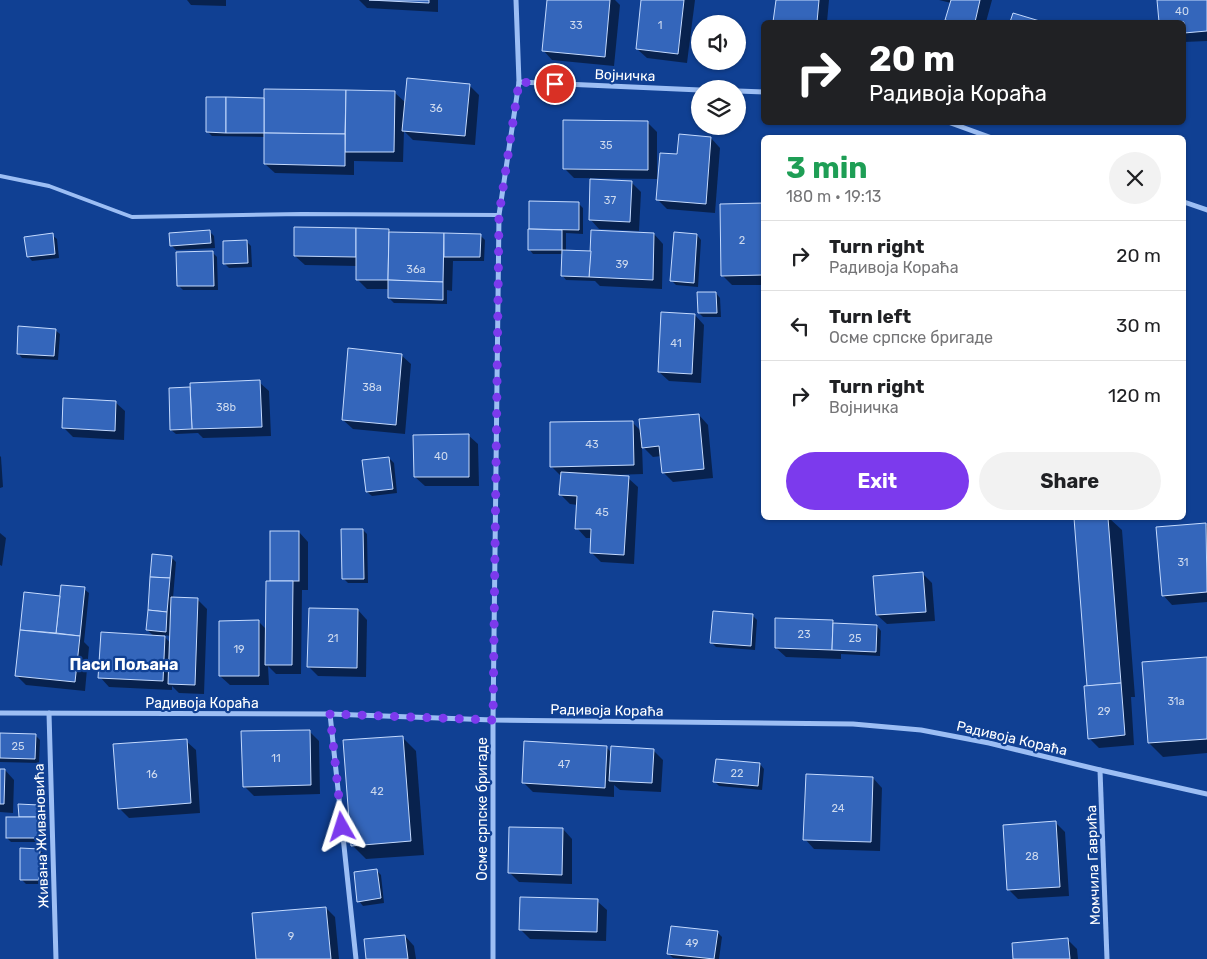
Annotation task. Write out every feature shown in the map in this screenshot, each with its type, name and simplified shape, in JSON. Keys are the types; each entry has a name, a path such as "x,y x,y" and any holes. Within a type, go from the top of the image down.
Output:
{"street":[{"name":"Осме српске бригаде","path":"493,959 493,720 499,215 519,82 516,0"},
{"name":"Војничка","path":"519,82 691,90"},
{"path":"746,91 761,92"},
{"path":"956,125 984,135"},
{"path":"1186,203 1207,210"},
{"name":"Радивоја Кораћа","path":"0,713 330,714 493,720 853,724 930,732 989,743 1207,794"},
{"name":"Живана Живановића","path":"49,713 56,959"},
{"path":"330,714 356,959"},
{"name":"Момчила Гаврића","path":"1100,770 1107,959"}],"lane":[{"path":"0,176 49,186 132,217 302,214 499,215"}],"building":[{"path":"369,0 429,0 429,3"},
{"path":"547,0 610,0 605,57 542,51"},
{"path":"641,0 684,0 678,54 636,49"},
{"path":"776,0 819,0 817,20 773,20"},
{"path":"951,0 980,0 975,20 945,20"},
{"path":"1157,0 1207,0 1207,31 1186,33 1186,20 1159,20"},
{"path":"1013,13 1036,20 1011,20"},
{"path":"407,78 470,84 465,136 402,131"},
{"path":"264,89 346,90 345,134 264,133"},
{"path":"346,90 395,91 394,152 345,152"},
{"path":"206,97 226,97 226,133 206,132"},
{"path":"226,97 264,98 264,133 226,133"},
{"path":"563,120 648,121 648,170 563,169"},
{"path":"264,133 345,134 345,166 264,164"},
{"path":"679,134 711,137 706,204 656,200 660,153 677,154"},
{"path":"590,179 632,181 630,222 589,220"},
{"path":"529,201 579,202 579,230 529,229"},
{"path":"761,203 761,275 721,276 720,204"},
{"path":"294,227 356,228 356,257 294,256"},
{"path":"356,228 389,229 388,280 356,280"},
{"path":"528,229 562,230 562,250 528,250"},
{"path":"210,230 211,243 170,246 169,233"},
{"path":"591,230 654,233 653,280 589,277"},
{"path":"389,232 444,233 443,282 388,280"},
{"path":"674,232 697,234 694,283 670,281"},
{"path":"53,233 55,254 27,257 24,237"},
{"path":"444,233 481,234 480,257 444,257"},
{"path":"247,240 248,263 223,264 223,241"},
{"path":"562,250 591,251 589,277 561,276"},
{"path":"213,251 214,286 177,286 176,252"},
{"path":"388,280 443,282 443,300 388,298"},
{"path":"697,292 716,292 717,313 698,313"},
{"path":"661,312 695,314 692,374 658,372"},
{"path":"18,326 56,329 54,356 17,354"},
{"path":"348,348 402,354 396,425 342,420"},
{"path":"260,380 262,427 192,429 190,383"},
{"path":"190,387 192,429 170,430 169,388"},
{"path":"63,398 116,401 115,431 62,428"},
{"path":"699,414 704,469 662,473 659,446 642,448 639,419"},
{"path":"633,421 634,465 550,467 550,422"},
{"path":"469,434 469,477 414,477 413,435"},
{"path":"389,457 393,489 366,492 362,460"},
{"path":"561,472 629,476 624,555 590,553 591,529 575,529 577,496 559,495"},
{"path":"1074,520 1108,520 1121,683 1087,686"},
{"path":"1206,523 1207,592 1162,596 1156,527"},
{"path":"341,529 363,529 364,579 342,579"},
{"path":"270,531 299,531 299,581 270,581"},
{"path":"152,554 172,556 170,578 150,577"},
{"path":"923,572 926,612 876,615 873,576"},
{"path":"150,577 170,578 167,612 148,610"},
{"path":"266,581 293,581 292,665 265,665"},
{"path":"61,585 85,587 80,636 56,633"},
{"path":"24,592 60,596 56,633 20,630"},
{"path":"171,597 198,598 195,685 168,684"},
{"path":"309,608 358,609 357,668 307,667"},
{"path":"148,610 167,612 166,632 146,630"},
{"path":"713,611 753,614 751,646 710,643"},
{"path":"775,618 833,620 832,650 775,648"},
{"path":"259,620 259,676 219,676 219,621"},
{"path":"833,623 877,625 876,652 832,650"},
{"path":"20,630 80,636 75,682 15,676"},
{"path":"101,632 165,636 163,681 98,678"},
{"path":"1207,657 1207,739 1148,743 1142,662"},
{"path":"1121,683 1125,735 1088,739 1084,686"},
{"path":"310,730 311,785 243,787 241,731"},
{"path":"0,733 36,734 35,759 0,758"},
{"path":"403,736 411,841 351,846 343,740"},
{"path":"187,739 191,803 118,809 113,744"},
{"path":"524,741 607,746 605,788 522,783"},
{"path":"611,746 654,749 652,783 609,781"},
{"path":"716,759 760,763 758,786 713,782"},
{"path":"0,769 5,769 4,804 0,804"},
{"path":"806,774 873,777 871,842 803,840"},
{"path":"18,804 39,805 39,817 19,817"},
{"path":"6,817 39,817 39,838 6,838"},
{"path":"1056,821 1060,887 1007,890 1003,825"},
{"path":"509,827 563,828 562,875 508,873"},
{"path":"20,848 40,849 39,880 20,880"},
{"path":"377,869 381,898 357,902 354,872"},
{"path":"520,897 598,899 597,932 519,930"},
{"path":"326,907 331,959 256,959 252,913"},
{"path":"671,926 718,931 714,959 667,954"},
{"path":"405,935 408,959 366,959 364,939"},
{"path":"1068,938 1070,959 1013,959 1012,943"}],"district":[{"name":"Паси Пољана","path":"124,664"}],"route":[{"path":"342,827 330,714 493,720 499,215 519,82 555,84"}]}
